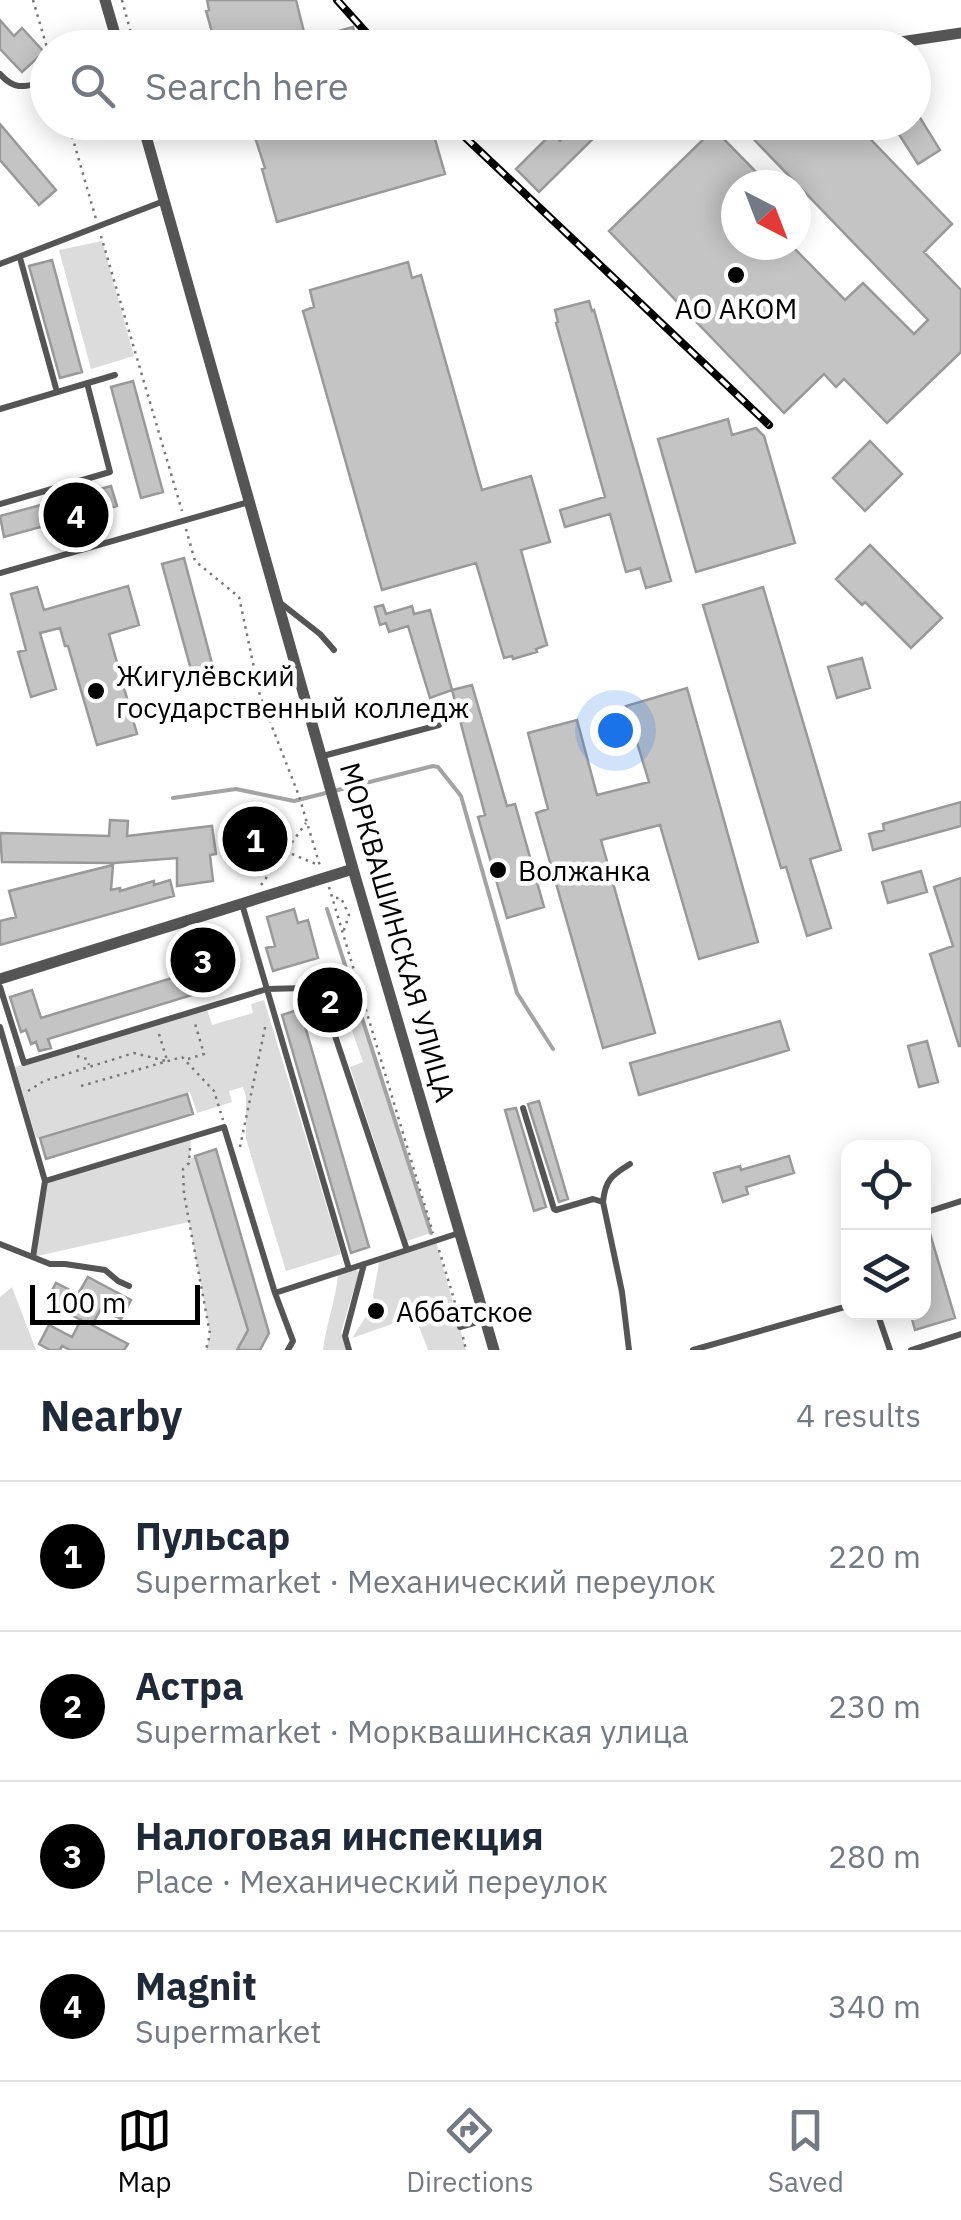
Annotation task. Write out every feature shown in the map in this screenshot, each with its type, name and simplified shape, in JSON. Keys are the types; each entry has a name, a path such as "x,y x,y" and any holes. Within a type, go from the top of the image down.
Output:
{"street":[{"path":"106,0 114,30"},
{"path":"931,37 961,33"},
{"name":"МОРКВАШИНСКАЯ УЛИЦА","path":"147,140 353,869 494,1350"},
{"path":"0,983 246,902 321,872 353,869"}],"lane":[{"path":"0,74 8,84 30,85"},
{"path":"0,264 165,201"},
{"path":"20,258 57,392"},
{"path":"0,409 115,375"},
{"path":"0,504 110,472 87,383"},
{"path":"0,573 250,502"},
{"path":"277,600 334,650"},
{"path":"322,756 439,725"},
{"path":"246,902 270,1002 349,1269"},
{"path":"0,983 24,1063 267,989 305,988 326,1008 407,1250"},
{"path":"0,1027 45,1181 33,1258"},
{"path":"523,1108 554,1209 593,1199 603,1202"},
{"path":"45,1181 224,1127 293,1341 288,1350"},
{"path":"628,1350 622,1292 603,1202 605,1186 614,1174 630,1164"},
{"path":"931,1212 961,1201"},
{"path":"276,1293 459,1233"},
{"path":"0,1244 50,1264 105,1270 129,1286"},
{"path":"349,1350 345,1336 364,1263"},
{"path":"693,1350 841,1308"},
{"path":"460,1327 485,1320"},
{"path":"880,1320 890,1350"},
{"path":"911,1350 961,1334"}],"path":[{"path":"33,0 42,30"},
{"path":"122,0 130,30"},
{"path":"73,140 195,561 239,597 260,696 333,898 466,1350"},
{"path":"246,902 306,822"},
{"path":"285,851 321,872"},
{"path":"272,869 277,875"},
{"path":"333,898 341,898 349,914 342,934"},
{"path":"305,988 340,975"},
{"path":"236,1165 270,1002"},
{"path":"186,1060 204,1054 194,1020"},
{"path":"158,1030 168,1061"},
{"path":"89,1066 87,1059 73,1055 90,1050"},
{"path":"21,1099 44,1080 134,1052 168,1061"},
{"path":"81,1086 182,1056 214,1091 224,1127"},
{"path":"191,1137 190,1160 183,1169 184,1194 210,1334 206,1350"}],"shaded area":[{"path":"102,241 134,356 91,369 59,250"},
{"path":"346,974 431,1233 407,1241 350,1067 363,1062 348,1019 335,1022 330,1008 339,1005 335,991 321,995 319,983"},
{"path":"264,1000 341,1254 286,1271 246,1139 243,1087 229,1091 232,1102 197,1113 190,1092 36,1138 15,1067 207,1009 212,1025 253,1013 251,1004"},
{"path":"191,1137 190,1159 195,1156 248,1331 237,1350 206,1350 210,1334 189,1222 33,1257 45,1181"},
{"path":"436,1241 466,1350 428,1350 415,1316 352,1338 367,1315 377,1311 373,1296 380,1258"},
{"path":"354,1268 359,1272 341,1332 346,1350 323,1350 338,1274"},
{"path":"12,1287 36,1350 0,1350 0,1297"}],"building":[{"path":"207,0 296,0 304,30 211,30 206,11"},
{"path":"0,20 14,36 22,28 30,37 30,65 22,72 0,49"},
{"path":"0,124 56,190 39,205 0,160"},
{"path":"931,135 940,150 918,164 903,140 931,140"},
{"path":"256,140 435,140 445,174 277,222 262,169 265,168"},
{"path":"545,140 592,140 539,192 516,169"},
{"name":"АО АКОМ","path":"703,140 725,140 754,170 721,170 721,260 806,260 845,300 863,283 914,334 928,320 811,199 811,170 783,170 754,140 871,140 952,224 924,252 961,290 961,352 887,423 844,379 836,387 824,374 784,413 609,231"},
{"path":"52,260 82,372 60,378 29,266"},
{"path":"408,262 412,278 421,275 482,490 531,476 550,542 521,550 547,645 536,649 537,652 504,658 476,563 382,590 303,311 314,307 310,290"},
{"path":"589,301 671,581 646,588 640,568 626,572 610,514 565,527 560,510 605,497 556,323 555,310"},
{"path":"133,381 163,492 141,498 111,387"},
{"path":"728,419 732,435 756,428 764,436 795,543 696,572 658,439"},
{"path":"870,441 902,474 865,511 833,478"},
{"path":"111,486 117,506 4,537 0,516"},
{"path":"870,545 942,618 911,648 836,579"},
{"path":"184,558 214,671 193,677 162,564"},
{"path":"128,586 139,625 109,634 137,734 97,745 60,628 40,633 56,689 31,697 18,652 26,650 11,594 37,587 44,610"},
{"path":"763,587 841,850 810,859 831,928 807,936 786,867 781,868 703,605"},
{"path":"383,605 386,614 412,606 414,614 430,610 452,690 430,698 408,626 389,632 386,623 380,625 375,607"},
{"path":"862,658 870,688 837,698 828,667"},
{"path":"472,685 507,806 515,804 544,907 507,918 478,817 485,815 452,690"},
{"path":"687,688 758,942 699,959 660,825 601,840 655,1033 603,1048 536,813 548,809 528,733 577,720 597,795 649,782 626,706"},
{"path":"961,802 961,826 873,850 869,834 884,830 883,824"},
{"path":"110,820 128,821 127,836 212,826 216,854 210,855 213,881 177,886 177,858 114,863 2,862 0,833 109,836"},
{"path":"229,820 272,826 280,851 243,864"},
{"path":"113,865 111,890 170,880 174,896 0,945 0,921 16,917 9,891"},
{"path":"921,871 927,892 888,903 882,882"},
{"path":"961,878 959,1046 930,954 953,946 934,887"},
{"path":"294,909 298,923 308,920 318,958 273,971 266,948 275,946 267,917"},
{"path":"218,932 229,969 187,981 176,944"},
{"path":"185,974 192,995 48,1039 51,1048 39,1051 36,1042 31,1044 26,1030 21,1032 10,997 32,990 41,1018"},
{"path":"300,1009 369,1247 351,1253 282,1015"},
{"path":"780,1021 789,1050 639,1095 630,1063"},
{"path":"927,1041 938,1082 919,1087 908,1046"},
{"path":"187,1094 193,1114 46,1159 40,1138"},
{"path":"539,1101 568,1199 559,1202 528,1104"},
{"path":"516,1108 546,1207 534,1211 505,1110"},
{"path":"216,1149 269,1333 260,1350 237,1350 248,1330 195,1156"},
{"path":"789,1156 794,1173 746,1187 748,1194 723,1202 714,1173 740,1166 741,1170"},
{"path":"931,1237 955,1318 915,1330 912,1320 931,1320"},
{"path":"88,1277 131,1300 121,1319 101,1309 92,1325 128,1344 124,1350 70,1350 62,1346 60,1350 50,1350 39,1344 49,1325 72,1337 81,1320 46,1302 56,1283 78,1294"}],"waterway":[{"path":"173,798 236,789 294,801 438,767 461,796 517,993 553,1049"},
{"path":"327,909 431,1233"}],"railway":[{"path":"337,0 364,30"},
{"path":"468,140 769,425"}],"place":[{"name":"АО АКОМ","path":"736,275"},
{"name":"Magnit","path":"76,515"},
{"name":"Жигулёвский государственный колледж","path":"96,691"},
{"name":"Пульсар","path":"255,839"},
{"name":"Волжанка","path":"498,870"},
{"name":"Налоговая инспекция","path":"203,960"},
{"name":"Астра","path":"330,1000"},
{"name":"Аббатское","path":"376,1311"}]}
